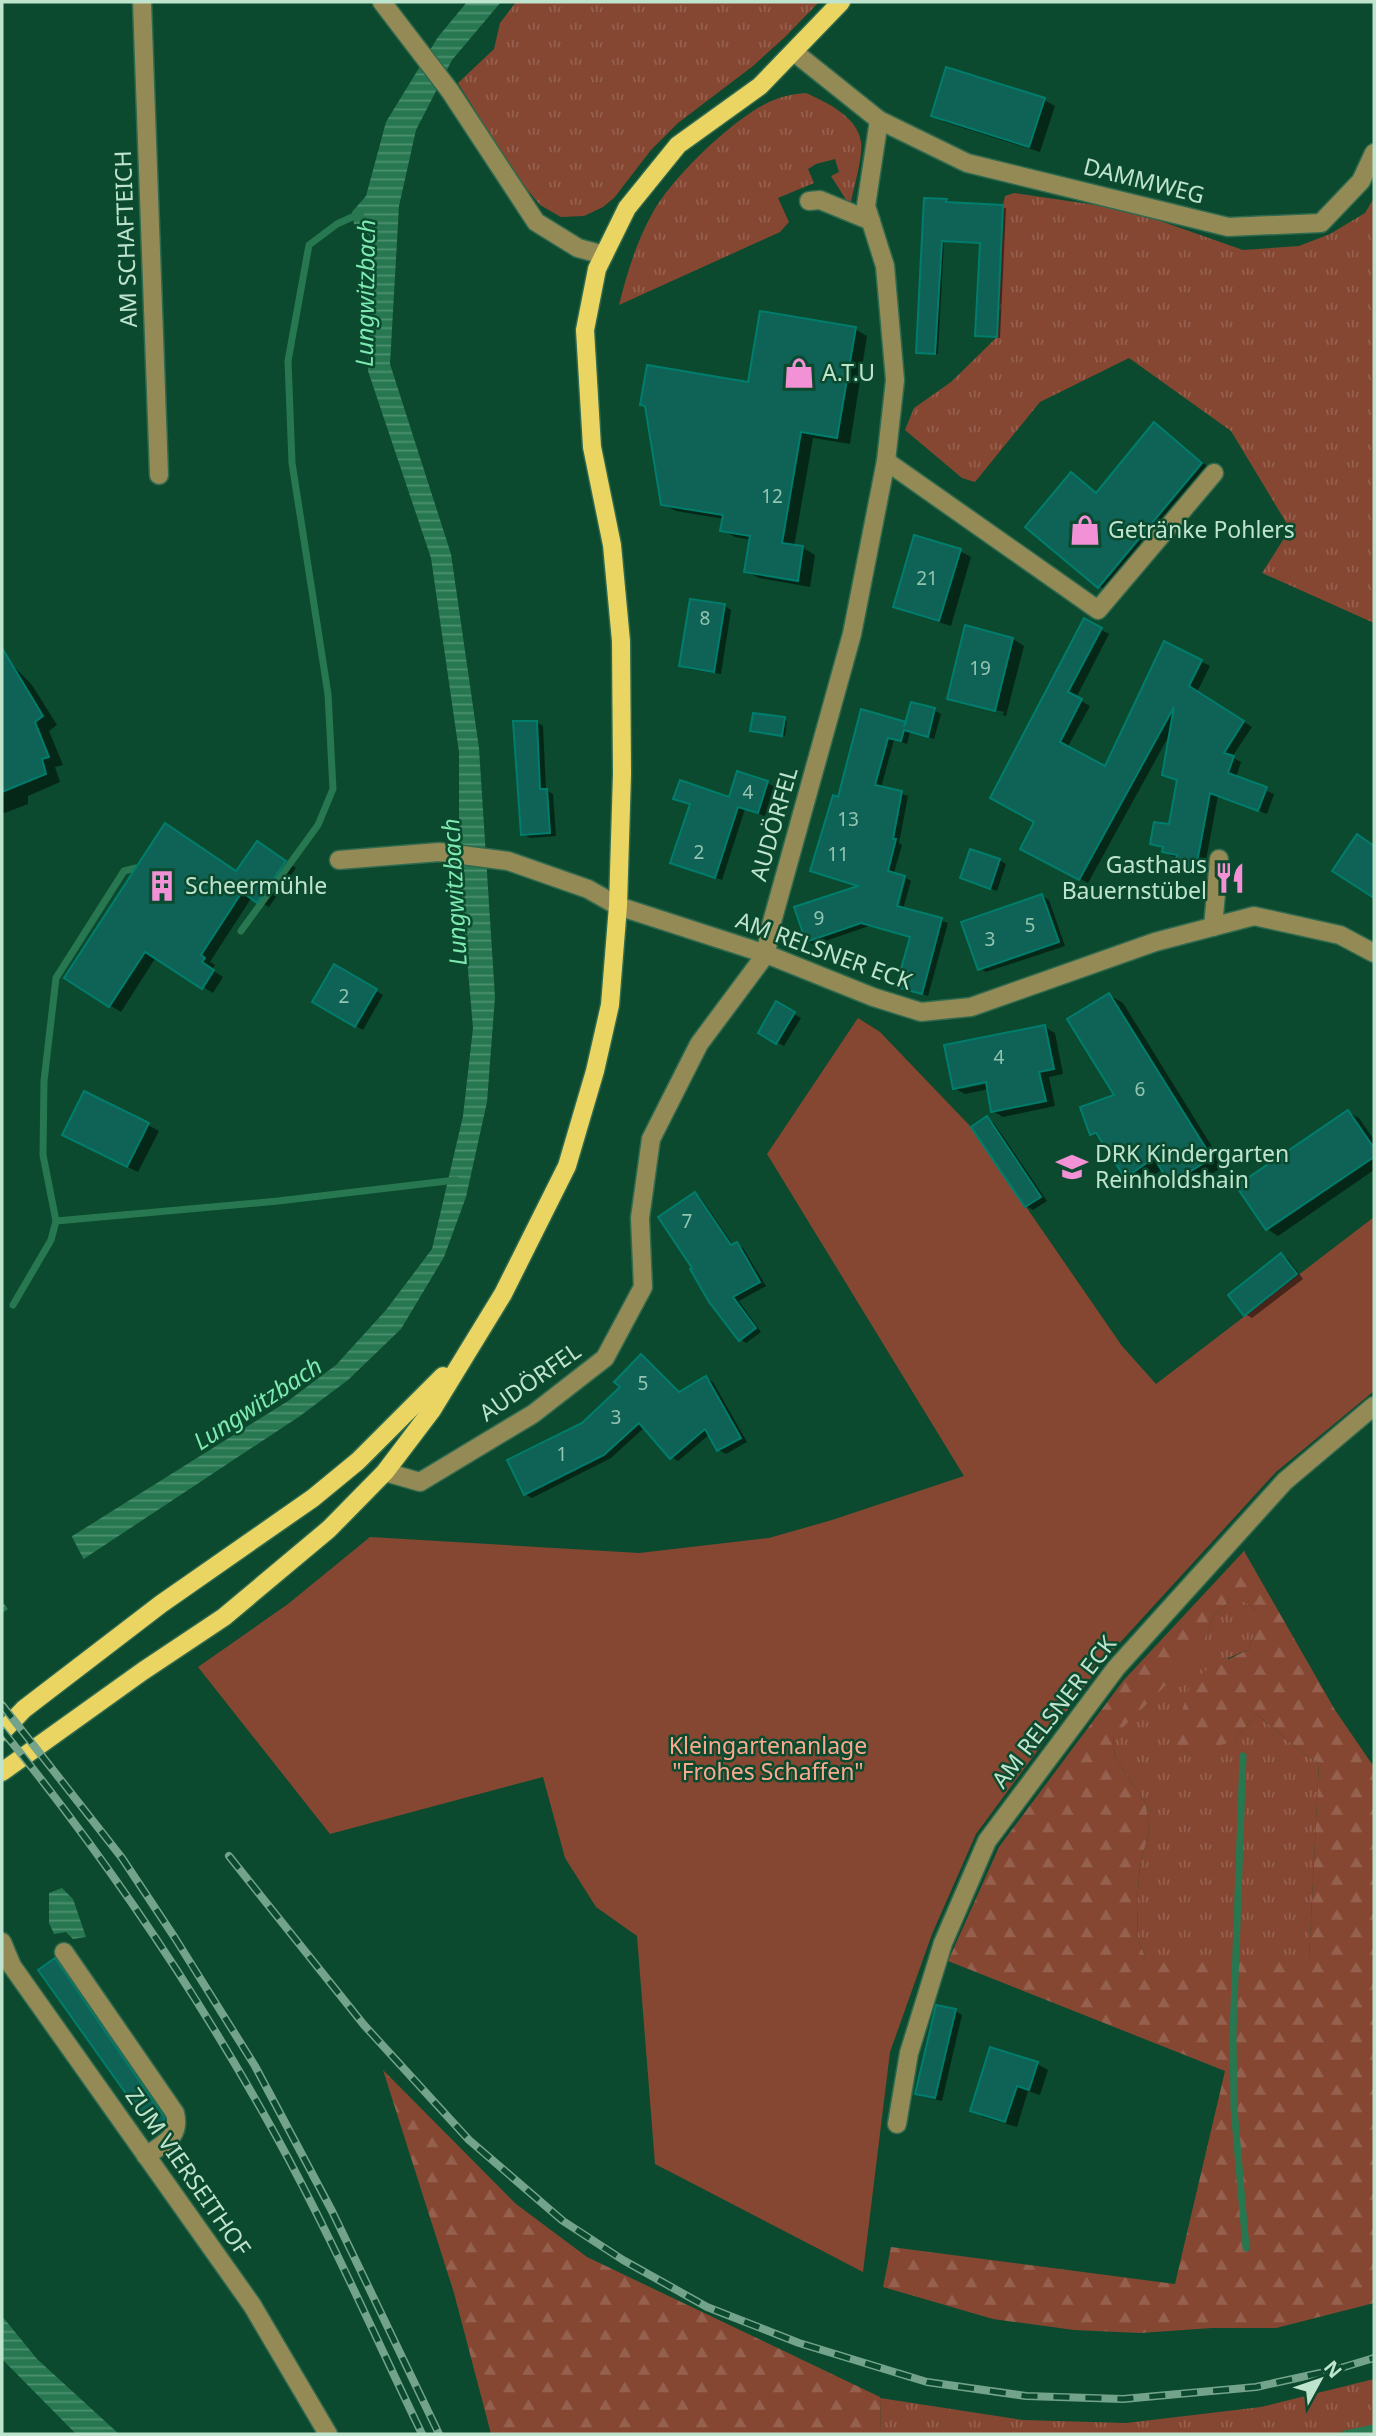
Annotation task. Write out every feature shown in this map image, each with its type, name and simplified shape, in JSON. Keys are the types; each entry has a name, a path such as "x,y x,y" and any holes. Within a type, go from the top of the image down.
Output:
{"main road":[{"path":"2,1772 224,1617 330,1529 385,1472 432,1410 503,1294 567,1166 595,1071 610,1005 618,906 622,774 621,642 612,545 592,447 585,330 597,269 627,208 678,145 760,86 841,2"},
{"path":"2,1731 24,1709 161,1605 313,1498 358,1461 472,1345"}],"street":[{"name":"AM SCHAFTEICH","path":"142,2 159,475"},
{"path":"383,4 450,91 536,222 578,248 604,255"},
{"path":"794,52 879,120"},
{"name":"DAMMWEG","path":"879,120 967,163 1228,227 1321,223 1361,181 1374,153"},
{"name":"AUDÖRFEL","path":"385,1472 419,1482 533,1414 606,1358 643,1287 640,1219 651,1139 699,1044 766,954 770,929 852,634 886,461 895,380 885,266 866,206 879,120"},
{"path":"809,201 820,200 871,221"},
{"path":"886,461 1098,610 1213,473"},
{"name":"AM RELSNER ECK","path":"338,860 439,852 508,860 588,889 618,906 766,954 873,997 921,1012 971,1007 1154,942 1254,916 1340,935 1374,953"},
{"path":"1213,927 1219,859"},
{"name":"AM RELSNER ECK","path":"897,2124 909,2053 943,1942 987,1840 1116,1668 1285,1481 1374,1406"},
{"name":"ZUM VIERSEITHOF","path":"2,1942 12,1966 252,2305 328,2434"},
{"path":"64,1952 175,2113 178,2125 171,2138 146,2156"}],"green space":[{"path":"516,2 819,2 753,66 678,123 651,150 614,198 584,216 561,217 540,205 517,177 458,83 494,49 500,23"},
{"path":"806,93 840,111 859,133 861,156 850,206 831,176 839,172 835,159 816,164 808,169 814,183 778,198 789,222 780,232 619,305 641,236 652,214 673,184 721,135 754,110 778,98"},
{"path":"1014,193 1129,210 1243,250 1299,246 1330,234 1365,213 1374,198 1374,623 1262,573 1290,529 1231,431 1129,358 1040,402 975,482 962,478 905,430 914,408 951,382 997,337 1003,205 1005,196"},
{"name":"Kleingartenanlage \"Frohes Schaffen\"","path":"858,1018 880,1032 971,1127 1122,1346 1156,1384 1374,1217 1374,1391 1276,1472 1105,1659 976,1834 932,1934 890,2052 863,2272 655,2164 637,1936 596,1907 565,1858 543,1777 330,1834 198,1667 288,1604 370,1537 639,1553 769,1538 964,1476 767,1154"},
{"path":"1244,1551 1335,1710 1374,1767 1374,2303 1276,2328 1212,2328 1140,2333 1074,2330 993,2319 883,2287 891,2247 1175,2284 1225,2071 948,1961 999,1847 1123,1681","holes":["1229,1602 1246,1602 1256,1611 1256,1630 1248,1650 1207,1669 1190,1686 1175,1733 1175,1745 1182,1750 1214,1748 1234,1740 1257,1714 1319,1763 1309,1959 1146,1959 1138,1939 1137,1903 1140,1866 1149,1831 1146,1804 1115,1757 1113,1737 1166,1685 1205,1637 1214,1616"]},
{"path":"1229,1602 1246,1602 1256,1611 1256,1630 1248,1650 1228,1658 1234,1740 1257,1714 1319,1763 1309,1959 1146,1959 1138,1939 1137,1903 1140,1866 1149,1831 1146,1804 1115,1757 1113,1737 1205,1637 1214,1616"},
{"path":"383,2070 516,2204 587,2257 880,2397 881,2434 491,2434 454,2293"},
{"path":"1374,2379 1374,2434 881,2434 880,2398 1023,2420 1126,2423 1261,2407"}],"shaded area":[{"path":"467,2 501,2 452,60 416,130 399,206 390,364 451,554 479,748 495,997 487,1102 466,1197 444,1257 401,1329 348,1380 300,1416 2,1613 2,1580 288,1401 336,1365 386,1310 432,1249 463,1116 473,1028 459,867 459,752 431,558 368,371 370,236 354,224 352,212 366,196 386,122 438,37"},
{"path":"62,1888 73,1899 86,1937 73,1939 66,1932 54,1934 49,1923 49,1893"},
{"path":"2,2316 37,2359 119,2434 76,2434 2,2359"}],"pier":[{"path":"70,1533 85,1562 10,1612 2,1601 2,1576"}],"building":[{"path":"946,67 1045,98 1029,147 931,116"},
{"path":"924,198 1003,205 997,337 975,336 980,243 942,241 935,354 916,353"},
{"path":"760,311 856,327 837,438 801,432 782,543 803,546 798,581 744,572 750,536 720,531 723,515 661,505 645,406 640,405 647,365 748,382"},
{"path":"1154,422 1202,463 1098,588 1025,527 1071,472 1096,493"},
{"path":"914,535 961,549 939,621 893,607"},
{"path":"690,599 725,604 714,672 679,666"},
{"path":"1084,618 1102,628 1068,692 1082,699 1060,742 1105,766 1164,641 1202,660 1189,686 1244,721 1224,753 1234,756 1228,773 1267,787 1258,811 1210,793 1195,873 1174,869 1177,855 1162,852 1163,847 1150,844 1154,822 1169,824 1177,780 1162,775 1174,707 1079,880 1020,849 1034,822 990,798"},
{"path":"965,625 1013,638 995,711 947,699"},
{"path":"2,648 43,716 35,722 49,757 42,759 46,774 2,792"},
{"path":"911,702 935,708 928,737 904,730 901,741 888,738 875,785 902,791 893,839 896,839 888,871 905,876 897,906 942,918 922,994 896,987 910,937 861,923 806,942 794,907 858,886 810,871 833,795 838,797 861,709 905,722"},
{"path":"753,713 785,717 782,736 750,731"},
{"path":"513,721 537,721 540,789 547,789 550,833 521,835"},
{"path":"737,771 768,781 758,813 738,807 715,878 670,863 690,804 673,799 680,780 729,797"},
{"path":"165,823 236,871 257,841 286,861 257,903 242,892 201,955 205,958 202,962 214,970 202,989 145,952 109,1007 64,978"},
{"path":"1357,834 1374,846 1374,898 1332,871"},
{"path":"970,849 1000,859 990,889 960,878"},
{"path":"1042,894 1059,942 978,970 961,922"},
{"path":"334,964 377,989 355,1027 312,1002"},
{"path":"1109,993 1212,1158 1170,1184 1154,1158 1125,1178 1096,1133 1090,1135 1080,1107 1114,1095 1067,1019"},
{"path":"776,1001 795,1012 776,1044 758,1033"},
{"path":"1045,1025 1054,1069 1039,1072 1046,1101 991,1112 986,1082 953,1089 944,1045"},
{"path":"84,1091 149,1123 127,1167 62,1135"},
{"path":"1348,1110 1374,1148 1374,1157 1266,1230 1236,1186"},
{"path":"987,1116 1041,1197 1025,1207 971,1127"},
{"path":"695,1192 731,1245 737,1242 760,1282 733,1297 756,1328 739,1341 709,1302 690,1269 692,1268 658,1217"},
{"path":"1281,1253 1297,1274 1244,1316 1228,1295"},
{"path":"641,1354 679,1392 706,1376 741,1438 717,1451 705,1429 670,1459 639,1423 604,1455 524,1495 507,1460 582,1423 620,1387 614,1382"},
{"path":"55,1958 164,2117 164,2125 154,2133 38,1970"},
{"path":"936,2005 956,2009 935,2098 915,2094"},
{"path":"990,2047 1038,2062 1029,2090 1017,2086 1005,2122 970,2111"}],"waterway":[{"name":"Lungwitzbach","path":"241,931 318,825 333,789 328,694 292,463 288,361 309,245 337,224 361,213"},
{"path":"13,1305 51,1240 56,1221 43,1155 44,1081 56,978 124,871 136,868"},
{"path":"56,1221 278,1201 456,1180"},
{"path":"1243,1756 1233,2035 1234,2108 1246,2248"},
{"path":"1345,2434 1374,2428"}],"railway":[{"path":"2,1705 122,1858 255,2066 332,2211 439,2434"},
{"path":"2,1730 113,1876 214,2028 314,2208 422,2434"},
{"path":"229,1856 364,2025 469,2140 563,2221 623,2260 707,2307 799,2343 927,2382 1026,2396 1123,2399 1256,2387 1334,2370 1374,2358"}],"place":[{"name":"A.T.U","path":"799,373"},
{"name":"Getränke Pohlers","path":"1085,530"},
{"name":"Gasthaus Bauernstübel","path":"1230,878"},
{"name":"Scheermühle","path":"162,886"},
{"name":"DRK Kindergarten Reinholdshain","path":"1072,1167"}]}
